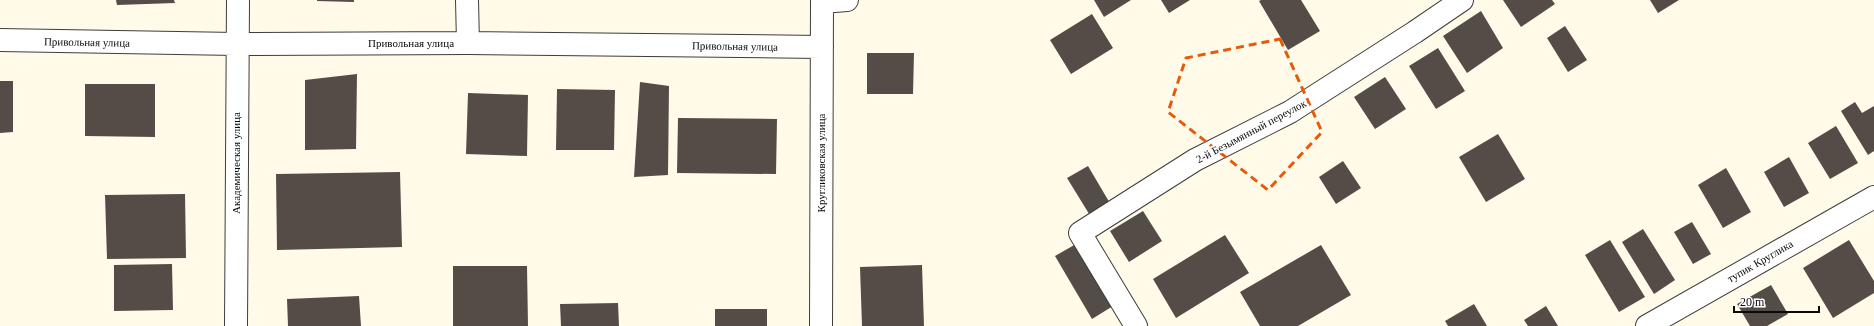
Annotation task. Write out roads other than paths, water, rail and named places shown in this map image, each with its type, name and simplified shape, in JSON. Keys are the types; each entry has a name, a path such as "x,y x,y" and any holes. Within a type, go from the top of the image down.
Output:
{"street":[{"name":"Академическая улица","path":"236,326 236,44 238,0"},
{"path":"467,0 468,42"},
{"path":"822,1 847,0"},
{"name":"2-й Безымянный переулок","path":"1136,326 1080,233 1195,160 1290,112 1462,0"},
{"name":"Кругликовская улица","path":"821,326 822,1"},
{"name":"Привольная улица","path":"0,40 236,44 468,42 822,47"},
{"name":"тупик Круглика","path":"1647,326 1874,197"}]}
